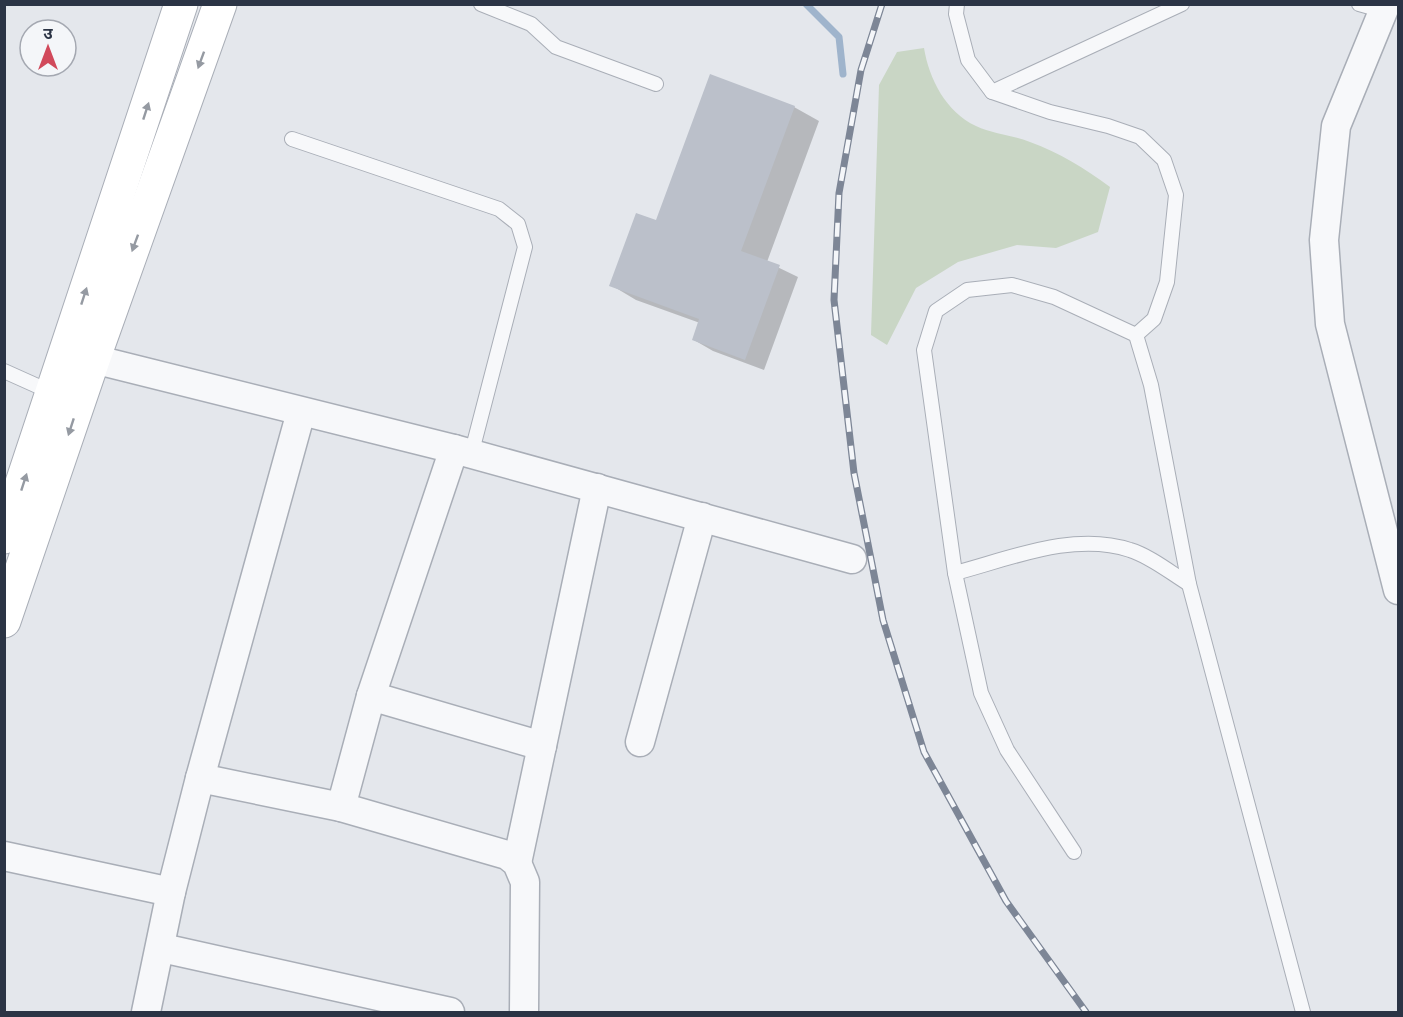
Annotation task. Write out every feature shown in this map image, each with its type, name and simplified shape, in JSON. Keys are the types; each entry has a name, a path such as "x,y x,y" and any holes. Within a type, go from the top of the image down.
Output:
{"main road":[{"path":"4,621 181,4"},
{"path":"4,537 52,393 79,356 220,4"}],"street":[{"path":"1376,7 1336,126 1324,240 1330,324 1398,590"},
{"path":"79,356 462,452 852,559"},
{"path":"146,1012 162,948 171,892 200,778 301,412"},
{"path":"341,807 371,696 462,452"},
{"path":"517,863 597,488"},
{"path":"640,742 702,517"},
{"path":"371,696 542,746"},
{"path":"200,778 341,807 507,855 517,863 525,882 524,1012"},
{"path":"4,856 171,892"},
{"path":"162,948 450,1012"}],"lane":[{"path":"481,4 531,24 556,47 656,84"},
{"path":"957,4 956,14 968,60 992,92 1050,112 1108,126 1140,137 1164,160 1176,195 1167,282 1154,319 1136,335"},
{"path":"992,92 1182,4"},
{"path":"292,139 499,209 518,224 525,247 462,452"},
{"path":"1074,852 1007,750 981,693 955,573 924,350 936,311 967,290 1012,285 1054,297 1136,335 1151,385 1189,584 1303,1012"},
{"path":"4,371 52,393"},
{"path":"955,573 1047,549 1091,542 1131,550 1189,584"}],"green space":[{"path":"924,48 935,83 948,103 965,120 983,129 1052,151 1110,187 1098,232 1056,248 1017,245 958,262 916,288 887,345 871,335 879,85 897,52"}],"building":[{"path":"710,74 795,106 741,251 780,265 745,360 692,340 699,319 609,286 636,213 656,220"}],"waterway":[{"path":"806,4 839,37 843,74"}],"railway":[{"path":"882,4 861,70 839,193 834,300 854,473 883,620 924,752 1006,901 1086,1012"}]}
